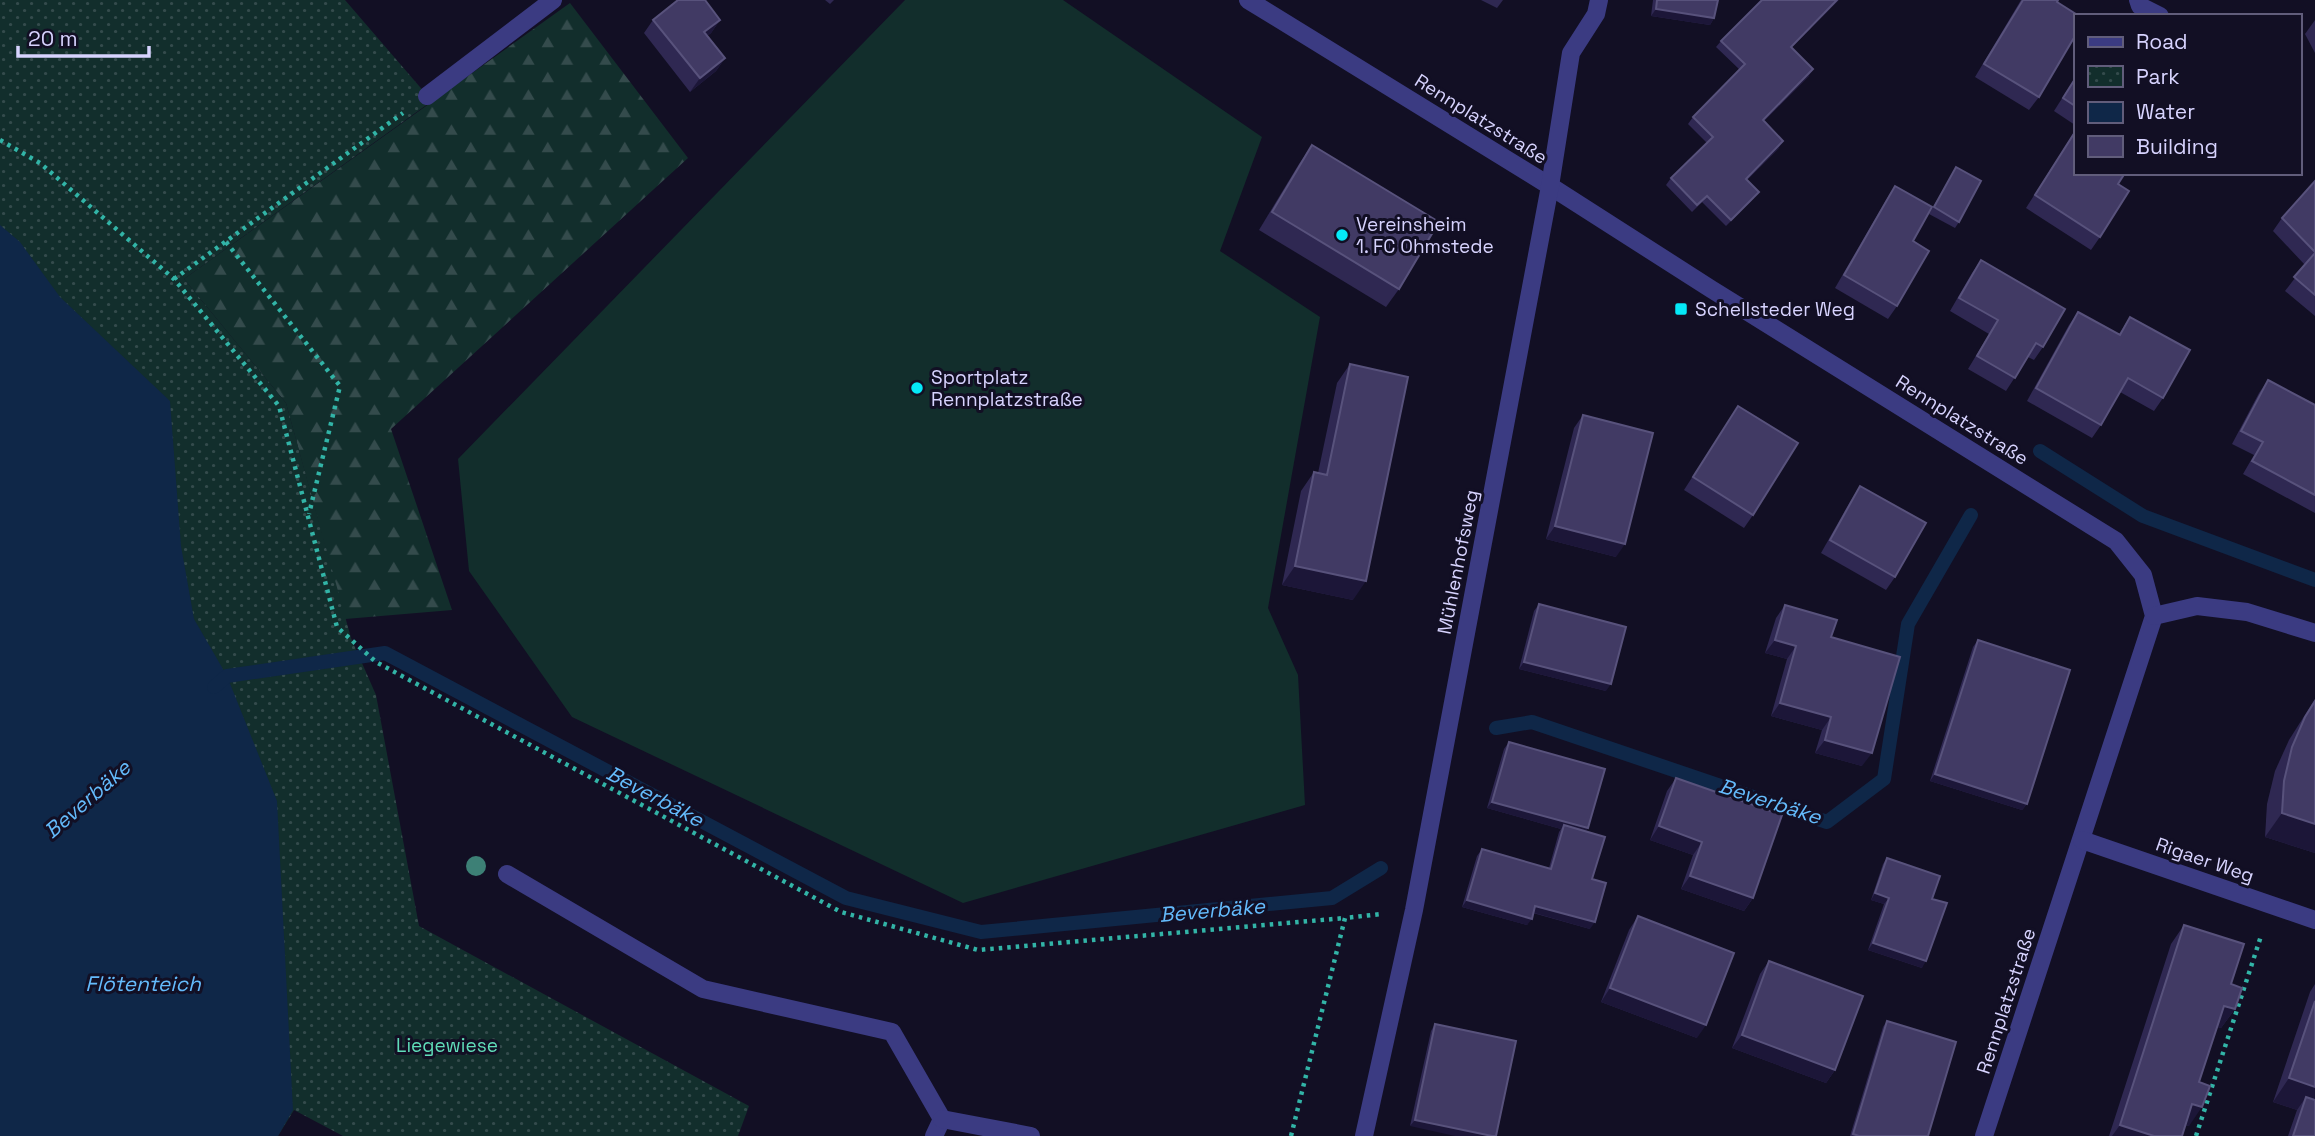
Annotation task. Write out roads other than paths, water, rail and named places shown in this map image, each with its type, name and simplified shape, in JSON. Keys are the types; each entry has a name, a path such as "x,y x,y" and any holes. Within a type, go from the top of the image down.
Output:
{"street":[{"path":"427,96 554,0"},
{"name":"Rennplatzstraße","path":"1248,0 2116,541 2143,575 2154,616 1984,1136"},
{"name":"Mühlenhofsweg","path":"1364,1136 1414,910 1550,186 1571,53 1596,14 1599,0"},
{"path":"2138,0 2140,6 2156,14"},
{"path":"2154,616 2197,606 2247,612 2315,633"},
{"name":"Rigaer Weg","path":"2082,840 2315,920"},
{"path":"507,874 703,989 892,1032 942,1119 1031,1136"},
{"path":"934,1136 942,1119"}],"water":[{"name":"Flötenteich","path":"0,225 20,242 60,297 170,401 181,546 194,619 227,676 277,801 293,1110 278,1136 0,1136"}],"waterway":[{"name":"Beverbäke","path":"2040,451 2143,516 2315,580"},
{"name":"Beverbäke","path":"1496,728 1532,722 1827,822 1884,779 1908,624 1971,515"},
{"name":"Beverbäke","path":"214,687 227,676 385,653 846,898 981,932 1332,898 1381,868"}],"place":[{"name":"Vereinsheim 1. FC Ohmstede","path":"1342,235"},
{"name":"Schellsteder Weg","path":"1681,309"},
{"name":"Sportplatz Rennplatzstraße","path":"917,388"}],"park label":[{"name":"Liegewiese","path":"447,1045"}]}
